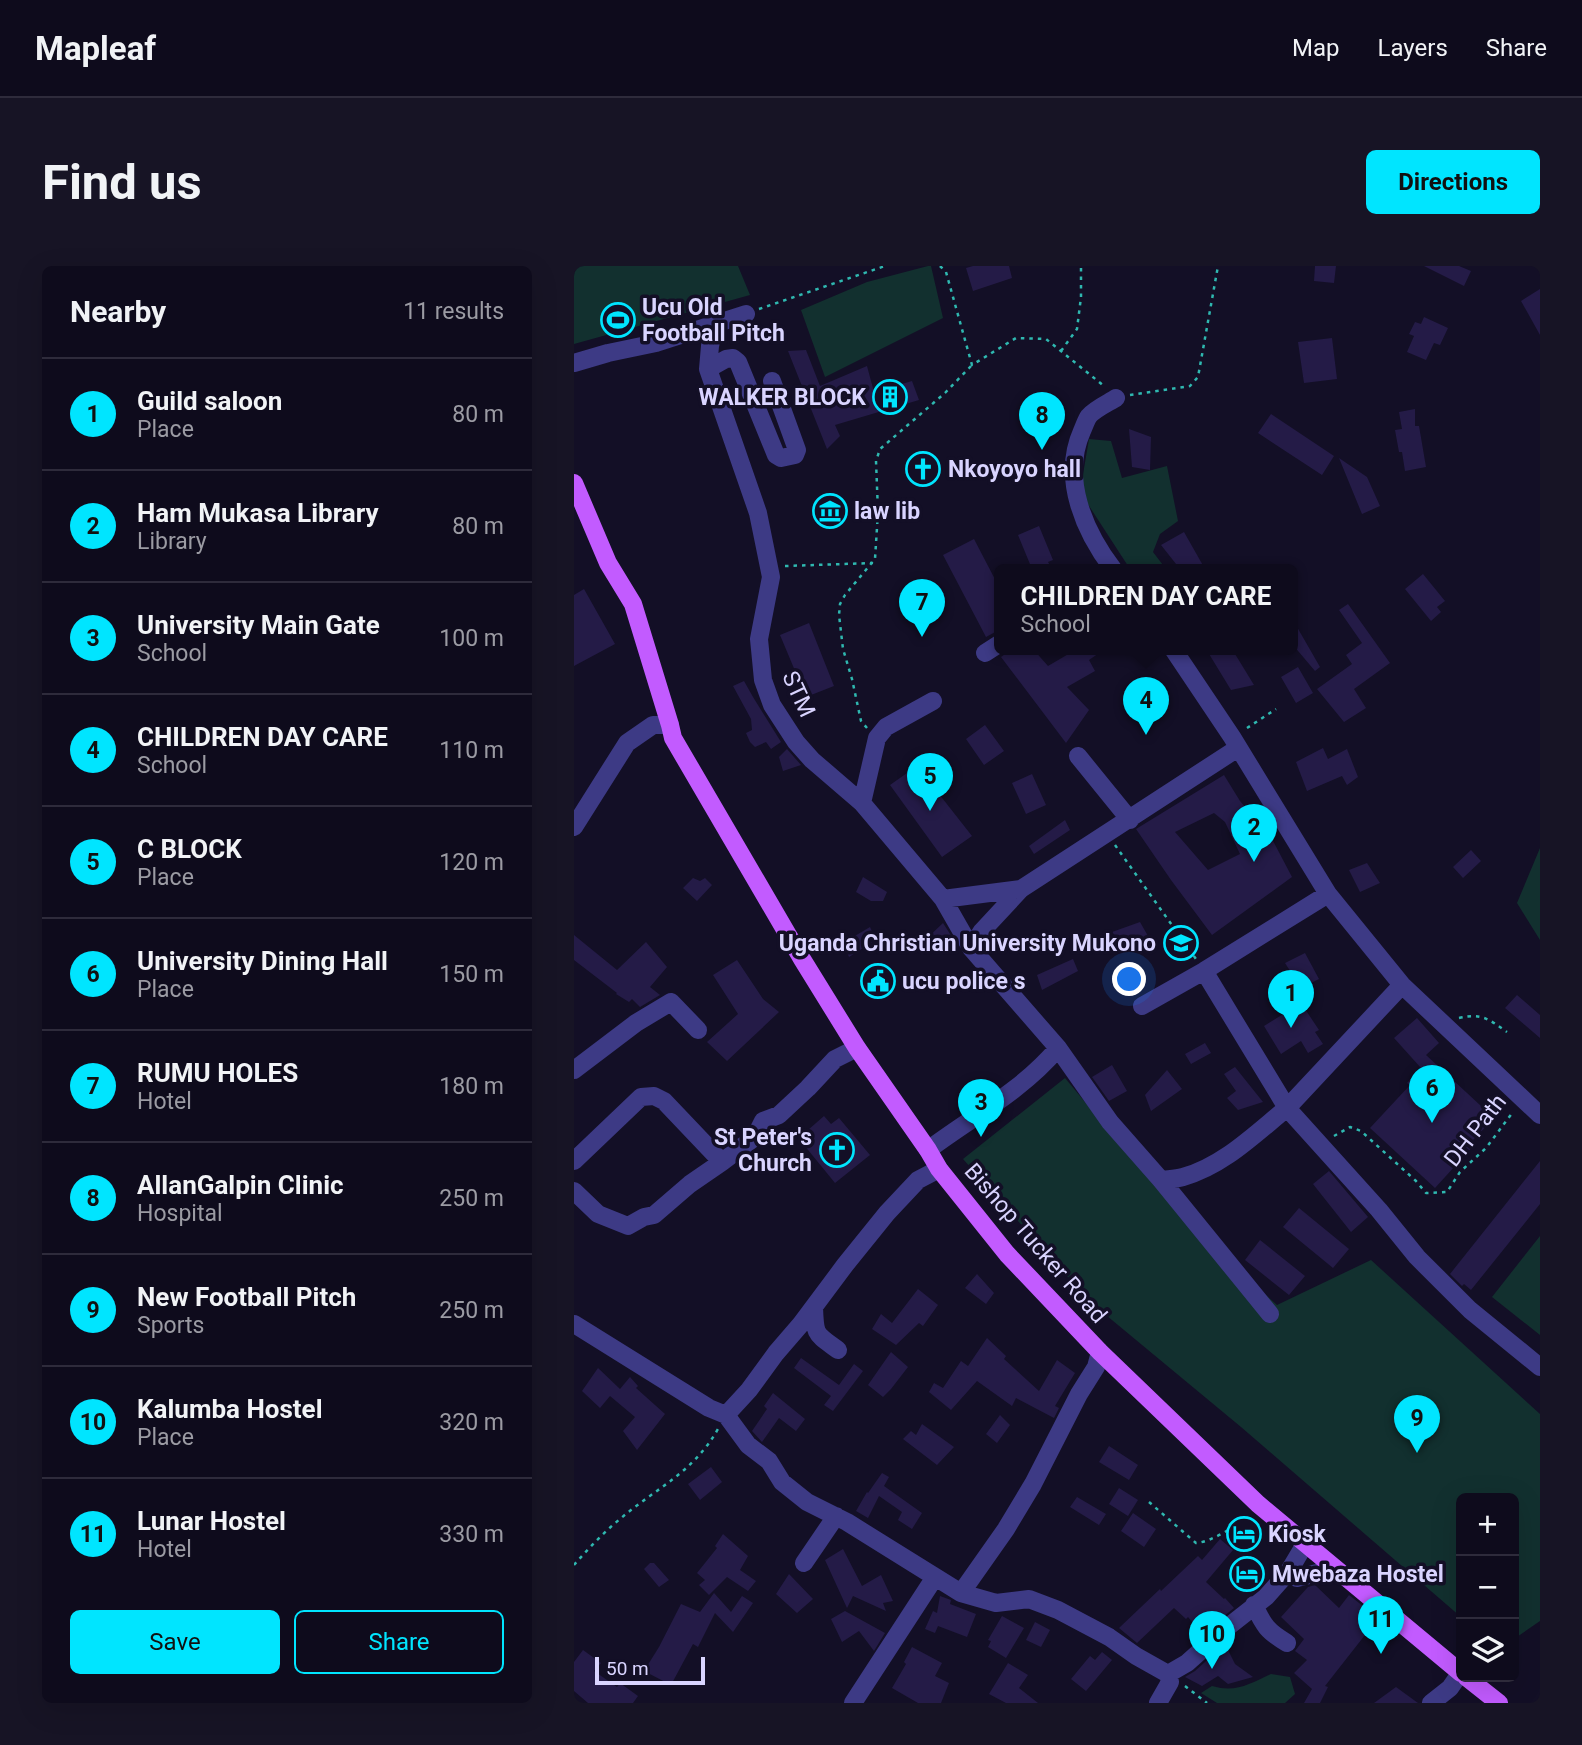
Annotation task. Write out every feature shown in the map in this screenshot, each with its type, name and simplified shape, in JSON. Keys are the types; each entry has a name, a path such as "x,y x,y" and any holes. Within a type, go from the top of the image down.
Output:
{"main road":[{"name":"Bishop Tucker Road","path":"574,483 608,563 633,604 673,738 802,959 857,1048 939,1169 1007,1254 1100,1352 1258,1504 1456,1668"},
{"path":"1472,1682 1499,1703"}],"street":[{"path":"574,363 656,343 746,314"},
{"path":"715,324 708,369 777,571"},
{"path":"708,369 726,359 733,358 738,362 776,455 781,458 795,455 797,450 772,381"},
{"path":"1104,564 1082,516 1073,463 1089,416 1116,398"},
{"name":"STM","path":"777,571 759,639 763,680 772,705 796,742 812,760 862,803 943,899 971,948 1058,1048 1110,1122 1270,1314"},
{"path":"1177,655 1328,894 1402,985 1540,1115"},
{"path":"862,803 877,738 886,727 933,701"},
{"path":"574,827 627,743 653,725 670,724"},
{"path":"971,948 982,931 1021,889 1130,820 1235,743"},
{"path":"1078,756 1130,820"},
{"path":"943,899 1021,889"},
{"path":"1142,1006 1328,894"},
{"path":"1204,971 1287,1108 1379,1210 1417,1257 1470,1310 1540,1367"},
{"path":"1161,1180 1181,1178 1225,1158 1287,1108 1402,985"},
{"path":"574,1070 636,1023 671,1002 698,1030"},
{"path":"574,1191 598,1214 628,1226 654,1215 690,1184 755,1137 763,1121 779,1115 835,1059 857,1048"},
{"path":"928,1150 987,1110 1039,1069 1058,1048"},
{"path":"574,1161 641,1097 654,1096 664,1101 722,1162"},
{"path":"726,1415 749,1390 887,1213 918,1180 939,1169"},
{"path":"814,1307 817,1335 838,1350"},
{"path":"574,1324 709,1408 726,1415 748,1445 769,1461 782,1482 807,1502 836,1516 961,1593 996,1603 1029,1599 1048,1606 1109,1637 1168,1674 1170,1682 1158,1703"},
{"path":"961,1593 1000,1538 1033,1484 1079,1394 1096,1367 1100,1352"},
{"path":"804,1563 836,1516"},
{"path":"1168,1674 1187,1663 1266,1597 1289,1571 1305,1544"},
{"path":"1289,1571 1297,1578 1321,1572"},
{"path":"853,1703 935,1577"},
{"path":"1254,1605 1271,1634 1287,1643"},
{"path":"1432,1703 1456,1679"}],"path":[{"path":"746,314 885,266"},
{"path":"940,266 946,272 972,365"},
{"path":"1061,351 1077,329 1081,266"},
{"path":"877,738 861,721 843,649 839,615 840,604 845,595 875,559 878,512 876,461 880,449 945,393 972,365 1016,338 1046,339 1116,398 1190,386 1199,377 1218,266"},
{"path":"777,571 873,563"},
{"path":"1235,743 1276,709"},
{"path":"1108,834 1204,971"},
{"path":"1442,1023 1470,1016 1484,1017 1507,1032"},
{"name":"DH Path","path":"1322,1146 1350,1127 1361,1131 1426,1193 1447,1192 1460,1172 1486,1148 1514,1112 1521,1097"},
{"path":"574,1565 620,1519 685,1471 709,1445 726,1415"},
{"path":"1149,1502 1196,1543 1206,1542 1254,1515 1258,1504"},
{"path":"1168,1674 1207,1703"}],"green space":[{"name":"Ucu Old Football Pitch","path":"574,266 738,266 750,295 574,344"},
{"path":"931,266 943,318 825,377 801,310 867,282"},
{"path":"1089,439 1111,441 1122,478 1167,466 1178,521 1160,534 1153,552 1162,564 1127,564 1080,492"},
{"path":"1540,848 1540,940 1517,903"},
{"path":"1065,1078 1186,1223 1277,1305 1371,1260 1540,1414 1540,1621 1519,1636 1519,1493 1456,1493 1456,1613 1241,1427 1089,1301 963,1159"},
{"path":"1540,1236 1540,1335 1492,1297"},
{"path":"1271,1674 1290,1677 1295,1694 1285,1703 1217,1703 1201,1693 1212,1686 1242,1686"}],"building":[{"path":"1009,266 1012,278 973,291 966,268"},
{"path":"1315,266 1336,266 1334,283 1314,281"},
{"path":"1424,266 1459,266 1471,271 1464,286"},
{"path":"1540,289 1540,335 1521,301"},
{"path":"1424,317 1448,328 1440,345 1434,343 1426,360 1407,352 1414,336 1409,334 1415,322 1421,324"},
{"path":"1332,338 1337,379 1304,383 1298,342"},
{"path":"806,350 820,386 867,366 874,392 912,381 919,400 835,425 840,436 827,449 788,351"},
{"path":"1415,409 1415,426 1419,426 1426,467 1405,471 1395,430 1402,429 1399,412"},
{"path":"1271,414 1334,456 1322,475 1258,433"},
{"path":"1129,429 1151,437 1150,470 1132,467"},
{"path":"1339,458 1367,477 1380,506 1362,514"},
{"path":"1039,526 1053,560 1048,562 1049,564 1030,564 1018,535"},
{"path":"1184,532 1202,564 1176,564 1161,545"},
{"path":"974,539 994,577 994,633 986,637 943,555"},
{"path":"1423,574 1445,601 1437,607 1441,612 1431,621 1405,589"},
{"path":"584,589 615,644 574,666 574,595"},
{"path":"1348,604 1390,663 1354,689 1366,708 1344,722 1317,689 1352,664 1346,655 1362,643 1339,610"},
{"path":"809,623 834,686 806,697 780,635"},
{"path":"1298,629 1320,667 1315,671 1298,651"},
{"path":"1038,655 1048,666 1067,655 1096,655 1089,660 1095,671 1067,687 1089,710 1066,743 1001,657"},
{"path":"1210,655 1236,655 1254,685 1231,690"},
{"path":"1298,667 1313,693 1296,703 1281,677"},
{"path":"744,681 781,742 771,749 766,742 755,747 746,733 752,730 751,719 733,686"},
{"path":"985,725 1004,751 984,765 966,739"},
{"path":"1323,748 1328,759 1347,749 1358,777 1347,785 1342,776 1307,791 1296,762"},
{"path":"787,749 801,765 783,771 779,757"},
{"path":"917,766 972,836 942,857 890,785"},
{"path":"1032,774 1046,805 1026,814 1012,783"},
{"path":"1224,775 1240,801 1272,839 1292,877 1212,935 1136,829","holes":["1214,813 1225,822 1240,854 1208,870 1175,832"]},
{"path":"1065,820 1070,830 1034,854 1029,846"},
{"path":"1471,850 1481,861 1463,878 1453,867"},
{"path":"1367,863 1380,883 1360,892 1349,870"},
{"path":"863,877 887,892 883,901 871,901 856,892"},
{"path":"693,878 700,881 705,878 712,885 697,901 683,888"},
{"path":"1140,922 1148,936 1122,943 1112,932"},
{"path":"943,923 952,937 937,952 923,942"},
{"path":"870,927 876,940 849,957 843,943"},
{"path":"574,935 617,970 646,942 667,967 650,987 660,995 640,1007 632,999 629,1002 616,994 574,960"},
{"path":"1305,953 1319,979 1301,988 1285,963"},
{"path":"1073,959 1078,971 1042,990 1037,975"},
{"path":"737,960 763,999 779,1012 727,1061 707,1042 738,1014 713,975"},
{"path":"1517,995 1540,1015 1540,1038 1505,1008"},
{"path":"1301,1003 1319,1030 1315,1032 1323,1044 1308,1053 1301,1041 1281,1054 1264,1026"},
{"path":"1417,1018 1439,1043 1426,1055 1494,1118 1473,1140 1476,1143 1435,1188 1370,1128 1410,1085 1407,1083 1421,1068 1394,1038"},
{"path":"1205,1043 1211,1053 1191,1064 1185,1054"},
{"path":"1112,1065 1127,1091 1109,1101 1092,1077"},
{"path":"1235,1067 1263,1102 1238,1110 1227,1098 1236,1091 1224,1074"},
{"path":"1167,1070 1182,1089 1151,1111 1145,1095"},
{"name":"St Peter's Church","path":"824,1116 831,1124 839,1118 870,1155 835,1183 804,1145 813,1137 808,1130"},
{"path":"1540,1161 1540,1204 1471,1290 1464,1284 1462,1286 1450,1274"},
{"path":"1329,1171 1368,1217 1351,1232 1313,1184"},
{"path":"1299,1208 1349,1249 1333,1268 1283,1227"},
{"path":"1260,1240 1305,1276 1289,1295 1245,1260"},
{"path":"977,1274 994,1293 986,1304 965,1288"},
{"path":"918,1289 938,1305 923,1326 919,1323 896,1345 872,1329 881,1314 892,1323"},
{"path":"987,1338 1006,1356 1004,1359 1039,1391 1057,1360 1075,1373 1055,1406 1059,1408 1054,1418 1016,1398 1012,1406 977,1381 951,1410 929,1392 934,1383 943,1388 961,1361 968,1366"},
{"path":"891,1352 908,1367 883,1397 868,1385"},
{"path":"801,1358 839,1385 854,1364 863,1371 833,1411 824,1405 831,1396 794,1368"},
{"path":"598,1368 620,1389 630,1377 638,1386 636,1388 665,1414 637,1450 623,1431 635,1417 610,1396 600,1408 582,1391"},
{"path":"773,1393 805,1419 796,1431 779,1418 762,1442 752,1431 767,1409 764,1406"},
{"path":"1000,1415 1010,1425 997,1443 986,1434"},
{"path":"922,1424 954,1447 937,1465 903,1439 911,1431 916,1435"},
{"path":"1109,1446 1138,1465 1129,1480 1099,1462"},
{"path":"711,1467 722,1482 700,1500 688,1484"},
{"path":"882,1473 889,1477 884,1486 922,1513 912,1529 898,1520 902,1512 879,1496 868,1518 856,1511"},
{"path":"1119,1488 1138,1500 1128,1516 1109,1504"},
{"path":"1077,1497 1106,1514 1099,1525 1070,1507"},
{"path":"1133,1513 1156,1529 1144,1547 1121,1531"},
{"path":"723,1534 748,1556 740,1570 756,1581 748,1591 727,1577 709,1595 699,1585 705,1580 697,1573 717,1548 715,1546"},
{"path":"1220,1539 1233,1550 1206,1582 1234,1608 1202,1634 1188,1617 1186,1619 1174,1608 1137,1643 1119,1628 1198,1556 1202,1560"},
{"path":"843,1549 862,1586 881,1575 893,1601 883,1603 886,1611 853,1596 847,1608 825,1560"},
{"path":"654,1563 669,1580 659,1587 644,1569"},
{"path":"789,1574 813,1599 797,1613 776,1594"},
{"path":"1315,1585 1339,1608 1349,1595 1373,1614 1360,1630 1365,1635 1325,1686 1328,1687 1320,1703 1304,1703 1312,1689 1294,1673 1307,1660 1295,1651 1304,1639 1281,1617 1308,1587"},
{"path":"714,1593 731,1612 742,1596 753,1603 733,1632 715,1613 698,1647 693,1644 671,1685 644,1671 681,1604 700,1612"},
{"path":"940,1596 951,1600 950,1604 976,1614 967,1637 938,1626 935,1633 925,1629 933,1611 937,1613"},
{"path":"845,1611 885,1633 874,1651 859,1631 842,1642 831,1619"},
{"path":"1002,1616 1024,1628 1006,1658 988,1647 991,1641 988,1640"},
{"path":"1035,1622 1050,1630 1041,1647 1026,1640"},
{"path":"1225,1644 1235,1664 1253,1677 1228,1684 1218,1676 1202,1686 1185,1677 1195,1671"},
{"path":"912,1647 942,1663 935,1676 949,1683 941,1703 918,1703 892,1688"},
{"path":"583,1650 601,1663 594,1671 617,1687 620,1683 638,1696 633,1703 588,1703 574,1691 574,1662"},
{"path":"1102,1652 1112,1660 1086,1691 1071,1679 1090,1656 1095,1660"},
{"path":"1008,1663 1028,1675 1019,1688 1038,1703 1006,1703 989,1694"},
{"path":"1396,1687 1418,1703 1374,1703"}],"place":[{"name":"Ucu Old Football Pitch","path":"618,320"},
{"name":"WALKER BLOCK","path":"890,397"},
{"name":"AllanGalpin Clinic","path":"1042,450"},
{"name":"Nkoyoyo hall","path":"923,469"},
{"name":"law lib","path":"830,511"},
{"name":"RUMU HOLES","path":"922,637"},
{"name":"CHILDREN DAY CARE","path":"1146,735"},
{"name":"C BLOCK","path":"930,811"},
{"name":"Ham Mukasa Library","path":"1254,862"},
{"name":"Uganda Christian University Mukono","path":"1181,943"},
{"name":"ucu police s","path":"878,981"},
{"name":"Guild saloon","path":"1291,1028"},
{"name":"University Dining Hall","path":"1432,1123"},
{"name":"University Main Gate","path":"981,1137"},
{"name":"St Peter's Church","path":"837,1150"},
{"name":"New Football Pitch","path":"1417,1453"},
{"name":"Kiosk","path":"1244,1534"},
{"name":"Mwebaza Hostel","path":"1247,1574"},
{"name":"Lunar Hostel","path":"1381,1654"},
{"name":"Kalumba Hostel","path":"1212,1669"}]}
